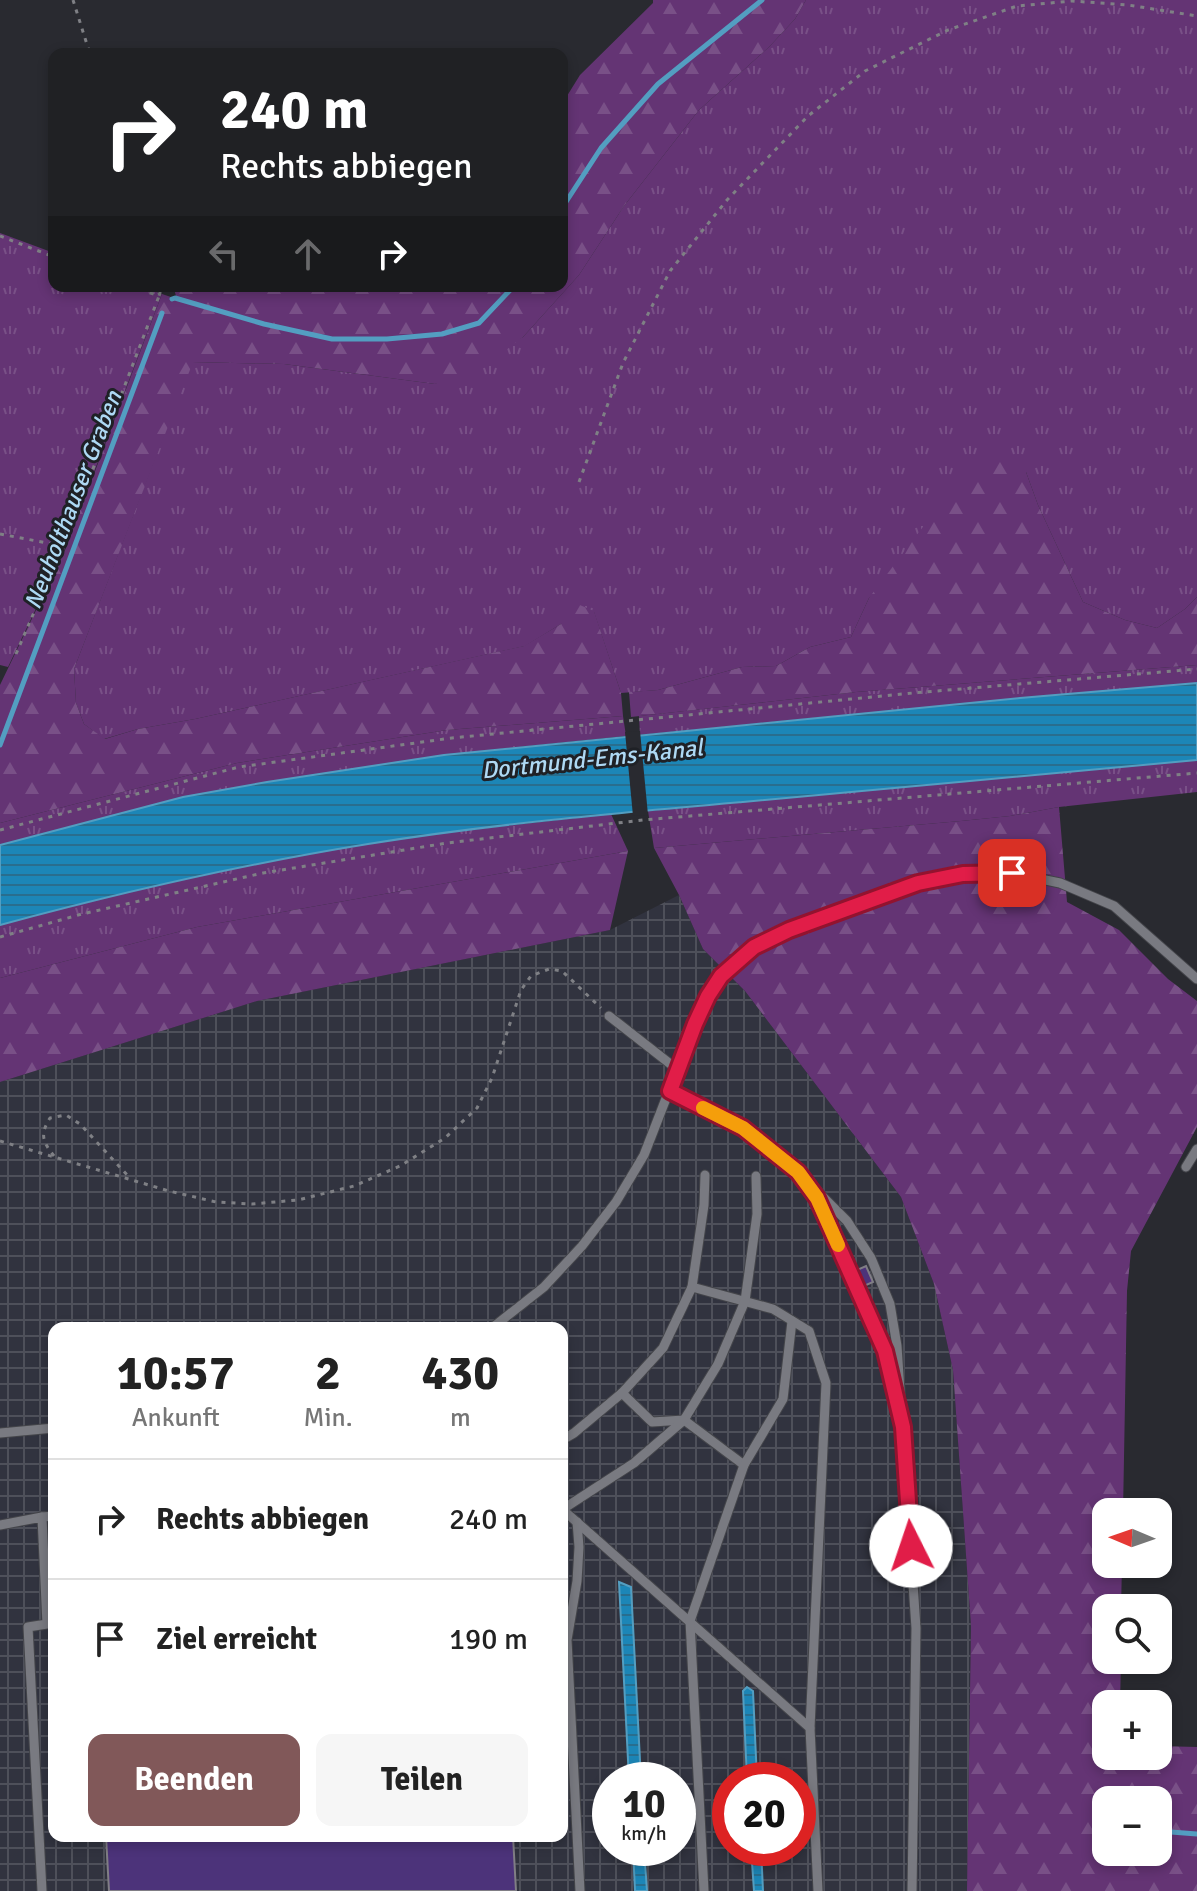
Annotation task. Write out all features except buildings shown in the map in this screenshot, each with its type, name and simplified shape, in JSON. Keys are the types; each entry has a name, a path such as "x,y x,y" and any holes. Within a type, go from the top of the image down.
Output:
{"lane":[{"path":"500,1322 544,1287 607,1213 644,1155 708,996 721,976 754,947 789,930 918,883 963,874 1012,873 1060,883 1114,906 1197,979"},
{"path":"609,1016 678,1070"},
{"path":"670,1091 743,1128 798,1172 847,1221 871,1258 890,1304 897,1346 916,1628 912,1891"},
{"path":"1186,1167 1197,1149"},
{"path":"798,1172 817,1198 885,1351 903,1427"},
{"path":"568,1436 622,1393 663,1348 692,1287 704,1205 705,1175"},
{"path":"568,1505 634,1463 684,1420 718,1364 745,1301 757,1214 756,1176"},
{"path":"692,1287 773,1309 809,1331 826,1383 810,1728 818,1891"},
{"path":"704,1891 690,1621 744,1465 783,1399 792,1321"},
{"path":"622,1393 652,1422 684,1420 744,1465"},
{"path":"0,1433 48,1429"},
{"path":"568,1514 810,1728"},
{"path":"0,1525 48,1516"},
{"path":"42,1517 47,1624 28,1627 42,1891"},
{"path":"568,1634 577,1581 577,1522"},
{"path":"568,1659 580,1891"}],"path":[{"path":"73,0 88,48"},
{"path":"579,482 623,363 670,271 727,200 808,116 865,71 948,30 1017,6 1072,1 1128,5 1197,16"},
{"path":"0,236 48,255"},
{"path":"148,292 159,296"},
{"path":"16,654 63,546 160,292"},
{"path":"0,534 63,546"},
{"path":"0,830 239,767 452,738 1197,669"},
{"path":"0,937 82,914 263,873 447,843 643,820 1197,773"},
{"path":"0,1141 216,1202 252,1204 298,1200 354,1186 400,1166 445,1138 477,1108 492,1078 521,990 531,976 549,969 562,971 609,1016"},
{"path":"55,1157 44,1145 43,1128 50,1118 66,1115 80,1124 131,1180"}],"shaded area":[{"path":"679,895 703,949 745,991 901,1197 934,1284 953,1370 971,1626 967,1891 0,1891 0,1082 257,1001 610,930"}],"green space":[{"path":"653,0 806,0 795,19 769,47 699,110 624,206 568,287 568,94 580,75"},
{"path":"806,0 1197,0 1197,597 1185,609 1157,628 1125,620 1083,602 1026,472 869,598 851,637 810,647 776,666 742,667 658,690 621,693 594,612 561,624 525,646 138,729 104,739 84,724 76,703 74,669 192,362 284,364 435,384 523,337 564,292 568,292 568,287 624,206 699,110 769,47 795,19"},
{"path":"0,233 48,251 48,292 162,294 65,548 8,667 0,665"},
{"path":"175,292 564,292 523,337 477,372 435,384 284,364 193,362 74,669 76,703 84,724 105,739 138,729 524,646 561,624 575,603 594,611 621,693 623,716 447,730 237,763 0,823 0,685 66,548 162,294 177,299"},
{"path":"1000,457 1026,472 1083,602 1125,620 1157,628 1197,597 1197,665 856,692 631,717 629,692 658,690 742,667 776,666 810,647 851,637 869,598 935,511 976,464"},
{"path":"1197,665 1197,683 640,735 639,716 856,692"},
{"path":"623,716 626,736 444,755 267,782 183,797 0,845 0,823 237,763 447,730"},
{"path":"1197,760 1197,792 961,821 654,848 648,811"},
{"path":"1059,807 1067,902 1119,930 1168,979 1197,1001 1197,1127 1131,1251 1127,1291 1123,1498 1092,1498 1092,1578 1122,1578 1121,1594 1092,1594 1092,1674 1121,1674 1120,1690 1092,1690 1092,1770 1172,1770 1172,1746 1197,1747 1197,1891 967,1891 971,1626 953,1370 934,1284 901,1197 745,991 703,949 654,848 1010,816"},
{"path":"611,814 628,851 197,927 0,978 0,925 276,860 430,835"},
{"path":"628,851 610,930 257,1001 0,1082 0,978 197,927"}],"water":[{"name":"Dortmund-Ems-Kanal","path":"1197,683 1197,760 602,815 415,837 229,870 0,925 0,845 183,797 444,755"},
{"path":"619,1582 631,1587 640,1762 628,1762"},
{"path":"747,1687 753,1691 756,1762 746,1762 743,1691"},
{"path":"634,1866 645,1866 647,1891 635,1891"},
{"path":"752,1866 762,1866 763,1891 754,1891"}],"pier":[{"path":"640,731 648,815 633,816 625,732"}],"waterway":[{"name":"Neuholthauser Graben","path":"568,199 601,148 658,84 762,0"},
{"name":"Neuholthauser Graben","path":"172,299 332,339 387,339 442,334 479,323 508,292"},
{"name":"Neuholthauser Graben","path":"0,745 162,313"},
{"path":"1172,1832 1197,1834"}],"slow traffic":[{"path":"703,1108 743,1128 798,1172 817,1198 838,1245"}],"route":[{"path":"911,1546 903,1427 885,1351 817,1198 798,1172 743,1128 670,1091 708,996 721,976 754,947 789,930 918,883 963,874 1012,873"}]}
